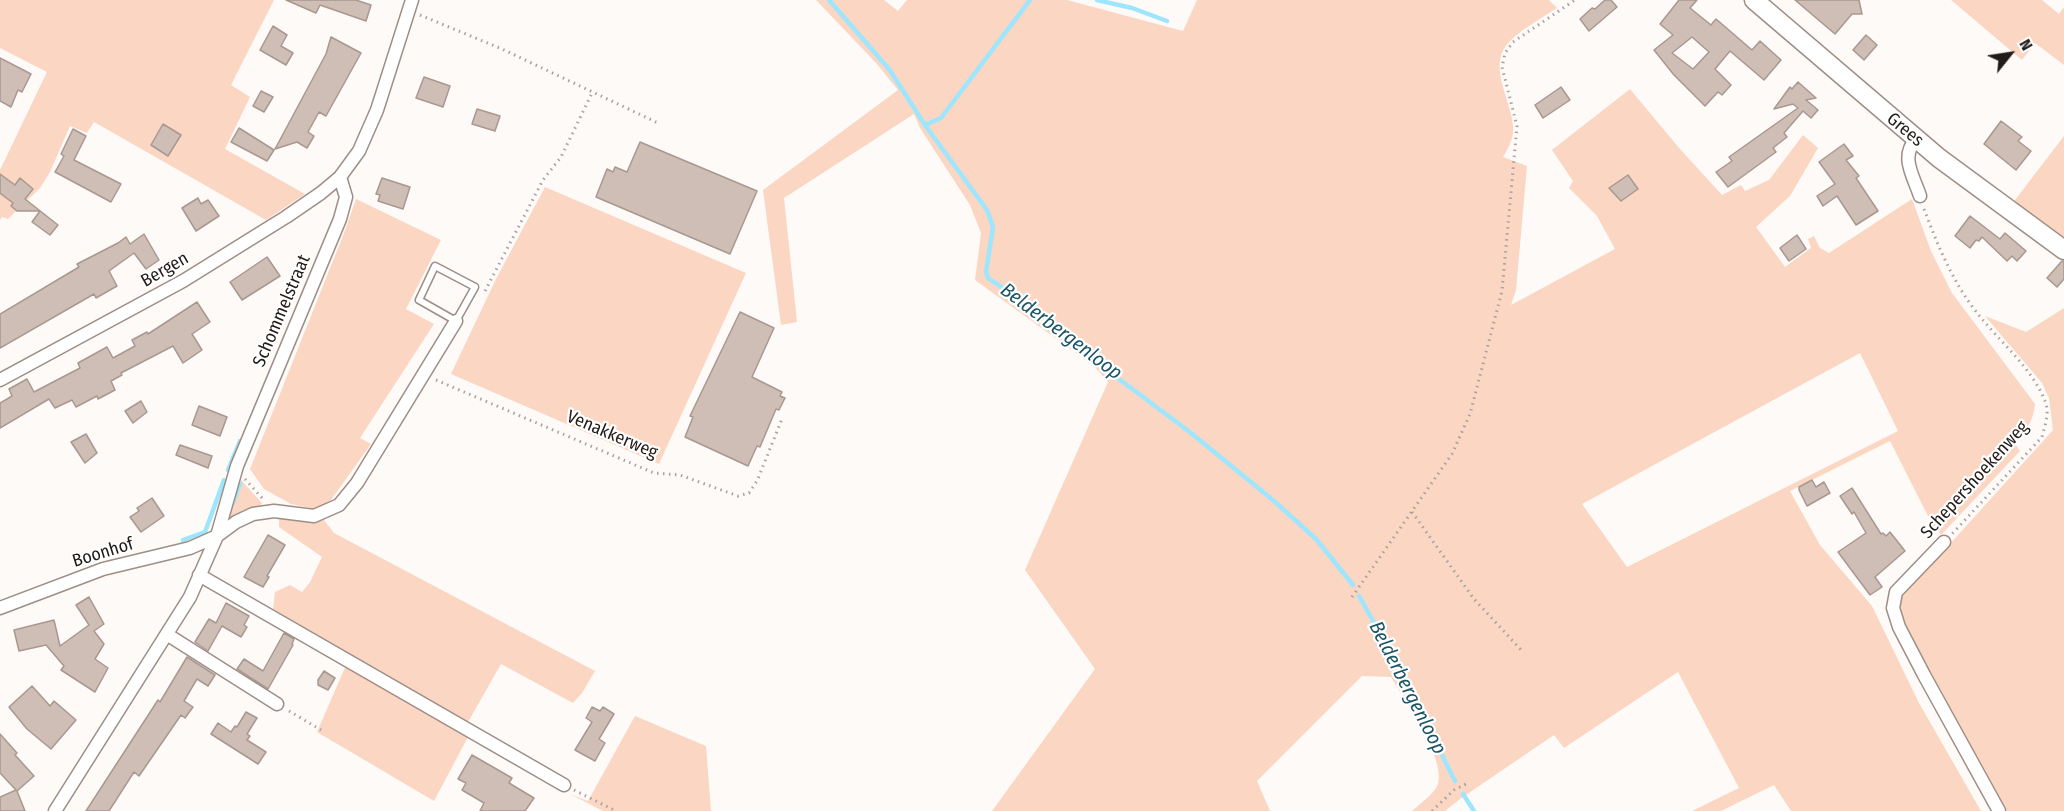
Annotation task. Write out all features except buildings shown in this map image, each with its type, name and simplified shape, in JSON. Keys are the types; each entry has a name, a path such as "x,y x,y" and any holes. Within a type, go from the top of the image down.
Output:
{"street":[{"name":"Grees","path":"1754,0 1916,139 1995,201 2064,250"},
{"path":"340,177 359,152 377,110 411,5"},
{"path":"1916,139 1908,148 1907,159 1920,196"},
{"name":"Bergen","path":"0,380 183,281 321,194 340,177"},
{"name":"Schommelstraat","path":"55,811 190,597 217,536 237,466 340,219 346,197 340,177"},
{"path":"217,536 236,522 253,514 274,512 314,516 339,505 357,483 456,321"},
{"name":"Boonhof","path":"0,608 103,569 190,548 217,536"},
{"name":"Schepershoekenweg","path":"1944,542 1896,592 1893,608 1899,627 1924,675 2000,811"},
{"path":"199,575 564,785"},
{"path":"168,635 277,704"}],"lane":[{"path":"435,266 475,287 456,321 418,300 435,266"}],"path":[{"path":"1353,597 1452,454 1470,414 1502,291 1517,126 1502,67 1505,53 1514,42 1575,0"},
{"path":"411,5 658,123"},
{"path":"481,298 543,180 561,157 592,93"},
{"name":"Schepershoekenweg","path":"1920,196 1940,250 1956,282 1976,313 2032,377 2046,403 2048,418 2042,437 1944,542"},
{"name":"Venakkerweg","path":"424,375 654,473 680,475 738,496 749,493 757,481 782,419"},
{"path":"237,466 274,512"},
{"path":"1412,512 1474,599 1523,652"},
{"path":"277,704 321,730"},
{"path":"1432,811 1454,790 1466,784"},
{"path":"564,785 616,811"}],"shaded area":[{"path":"0,0 274,0 231,85 250,97 225,149 305,194 266,220 94,122 87,133 70,126 50,172 40,188 8,219 2,217 0,220 0,170 47,72 0,48"},
{"path":"816,0 884,0 898,11 907,0 1067,0 1183,31 1197,0 1549,0 1557,8 1515,36 1503,50 1500,60 1502,82 1513,126 1512,138 1503,157 1527,166 1516,290 1511,305 1615,249 1597,216 1569,188 1573,181 1552,150 1630,89 1722,195 1741,185 1745,191 1769,180 1803,135 1818,148 1790,196 1756,227 1785,267 1811,248 1808,239 1814,236 1820,248 1829,253 1912,199 1931,251 1952,293 2035,404 2029,425 2015,444 2020,451 1941,535 1930,520 1890,441 1790,491 1820,545 1872,606 1919,703 1981,811 1791,811 1774,785 1721,811 1692,811 1739,788 1678,672 1564,748 1554,735 1445,811 1412,811 1431,795 1438,784 1439,773 1436,760 1414,714 1391,677 1362,676 1257,781 1270,811 992,811 1095,669 1025,570 1108,382 1094,366 975,280 981,233 970,205 920,128 914,114 784,198 797,322 781,325 763,190 898,90 877,64","holes":["1860,353 1898,431 1627,567 1582,504"]},
{"path":"1951,0 2042,0 2059,14 2064,7 2064,65 2035,43 2022,60"},
{"path":"2064,136 2064,245 2012,204"},
{"path":"545,187 746,273 659,464 451,374 496,279"},
{"path":"356,199 441,240 406,309 434,324 360,438 371,444 331,500 315,509 291,504 264,489 250,469"},
{"path":"2064,308 2064,811 2007,811 1909,635 1901,613 1901,598 2053,430 2049,398 2042,383 1985,316 2026,332"},
{"path":"241,480 262,503 229,520 228,512"},
{"path":"279,516 301,521 324,520 334,533 595,671 573,703 501,664 468,722 273,609 275,592 290,585 302,592 310,582 322,557 279,527"},
{"path":"347,663 468,737 434,801 317,732"},
{"path":"635,716 706,746 711,811 603,811 570,794 588,801"}],"waterway":[{"name":"Belderbergenloop","path":"829,0 889,69 925,125 987,210 993,227 986,272 988,278 1040,313 1119,379 1191,433 1274,501 1316,539 1353,585"},
{"path":"925,125 941,118 1030,0"},
{"path":"1097,0 1132,8 1167,21"},
{"path":"228,470 240,441"},
{"path":"183,540 205,532 224,480"},
{"path":"232,505 240,484"},
{"name":"Belderbergenloop","path":"1359,596 1385,642 1455,781"},
{"name":"Belderbergenloop","path":"1463,794 1474,811"}]}
